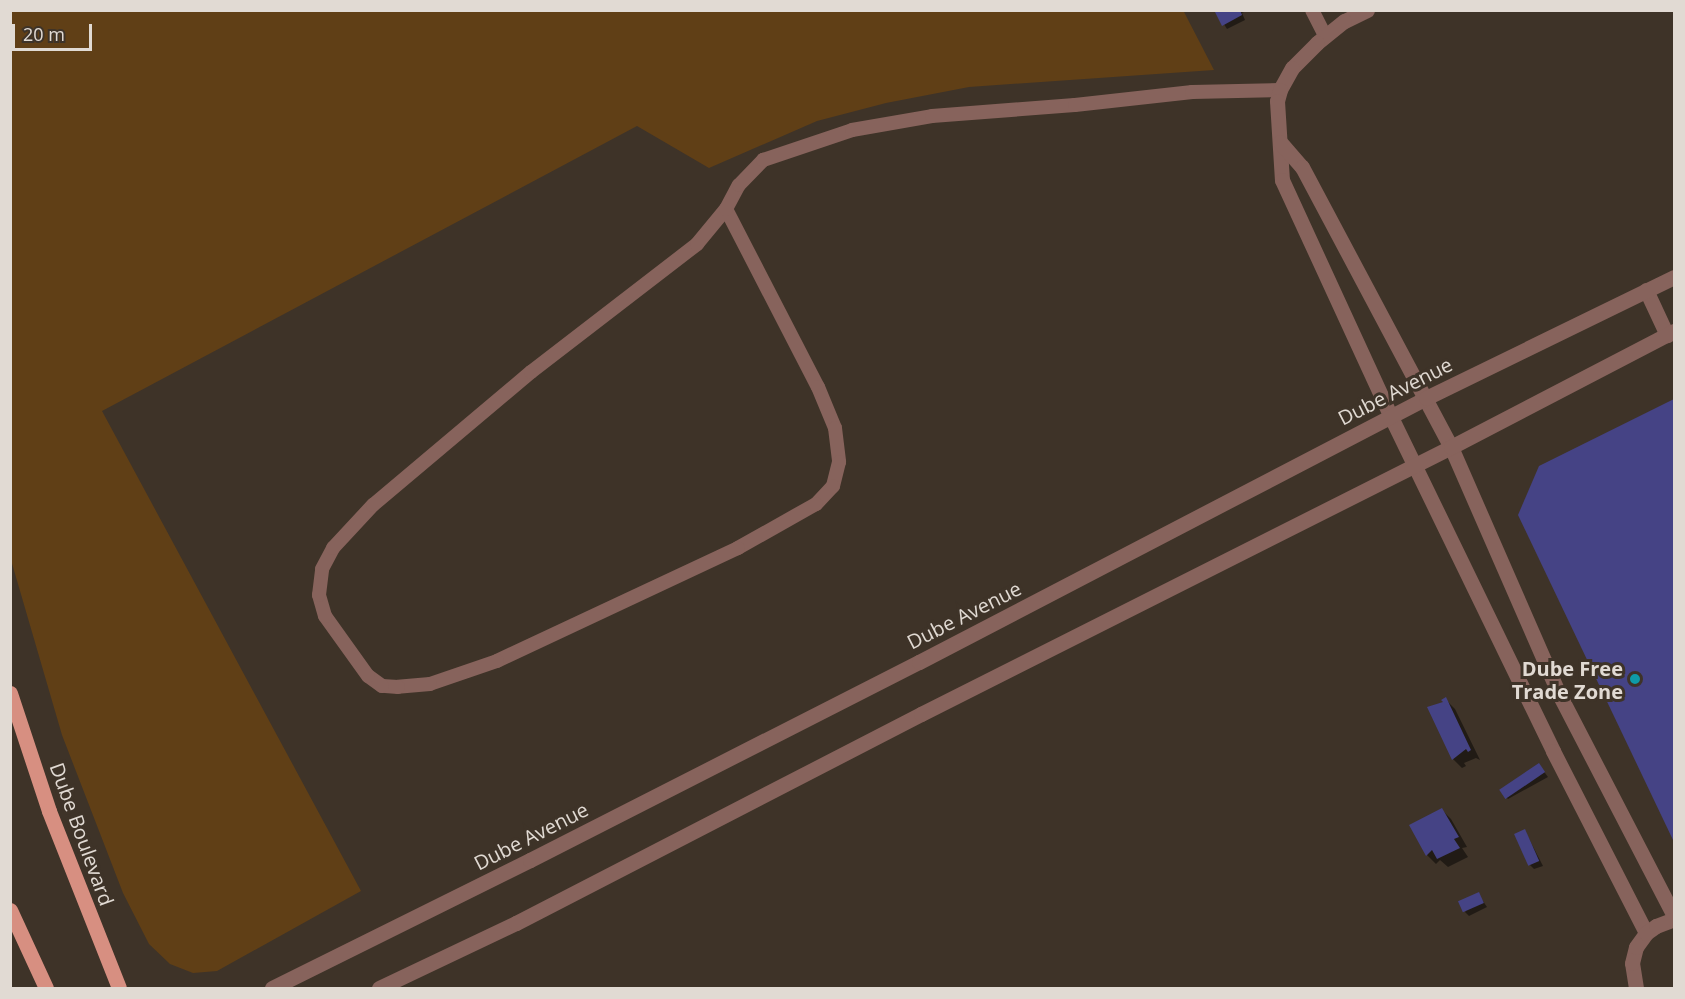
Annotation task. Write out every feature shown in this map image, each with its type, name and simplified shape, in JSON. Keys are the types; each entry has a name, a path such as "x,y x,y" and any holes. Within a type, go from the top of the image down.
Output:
{"main road":[{"name":"Dube Boulevard","path":"10,693 49,811 119,988"},
{"path":"10,910 46,988"}],"street":[{"path":"1367,10 1344,21 1324,36 1292,68 1280,90 1277,101 1282,180 1391,417 1554,754 1646,933"},
{"path":"1280,142 1302,166 1451,447 1559,694 1674,917 1646,933 1636,947 1632,963 1636,988"},
{"name":"Dube Avenue","path":"272,988 625,812 1426,398 1674,277"},
{"path":"379,988 516,923 921,714 1416,465 1671,333 1646,291"}],"lane":[{"path":"1312,10 1324,36"},
{"path":"726,209 818,387 835,428 839,462 833,486 816,504 738,548 497,661 430,684 382,686 368,676 325,616 319,595 322,569 333,548 373,505 505,394 697,244 726,209 739,185 763,160 852,130 932,116 1075,105 1192,92 1280,90"}],"shaded area":[{"path":"1183,10 1214,70 969,87 886,103 817,121 709,168 637,126 102,411 361,891 217,971 193,973 170,964 149,944 123,893 62,735 11,560 11,11"}],"building":[{"path":"1214,10 1240,10 1242,15 1222,26"},
{"name":"Dube Free Trade Zone","path":"1674,399 1674,842 1518,515 1539,466"},
{"path":"1446,697 1471,750 1468,752 1466,749 1452,760 1427,707 1443,702 1441,700"},
{"path":"1539,763 1545,772 1505,799 1499,790"},
{"path":"1442,808 1459,837 1454,839 1460,848 1437,859 1432,850 1426,856 1409,825"},
{"path":"1525,829 1539,861 1528,866 1514,834"},
{"path":"1479,892 1484,903 1463,912 1458,901"}],"place":[{"name":"Dube Free Trade Zone","path":"1635,679"}]}
